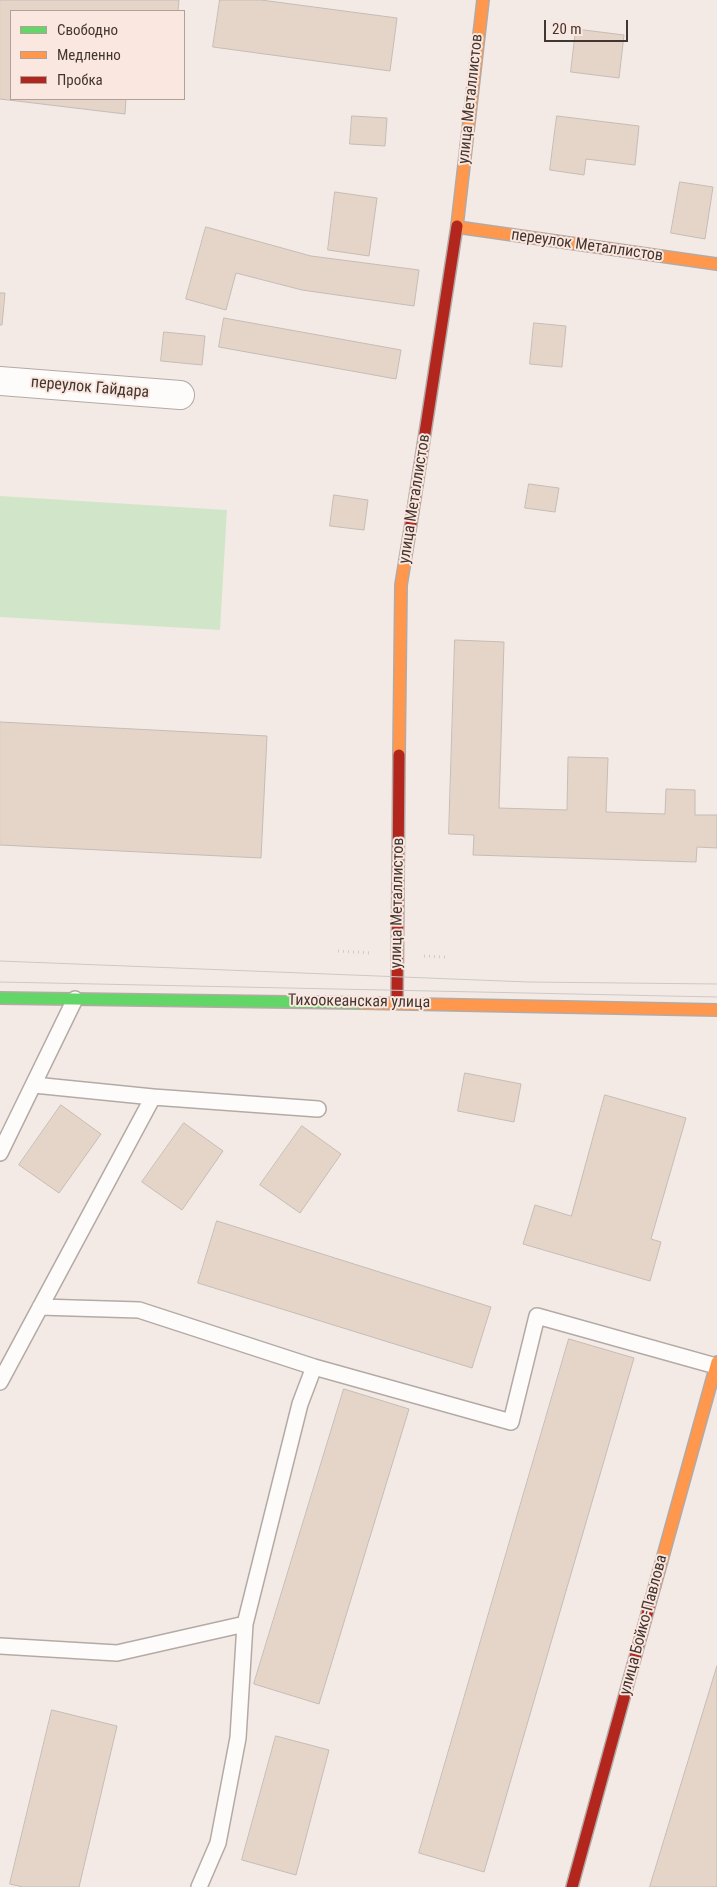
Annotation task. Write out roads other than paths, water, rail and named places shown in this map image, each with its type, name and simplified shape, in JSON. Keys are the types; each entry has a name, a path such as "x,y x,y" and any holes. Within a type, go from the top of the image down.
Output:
{"street":[{"name":"улица Металлистов","path":"397,1002 402,585 457,227 482,0"},
{"name":"переулок Металлистов","path":"457,227 717,264"},
{"name":"переулок Гайдара","path":"0,381 180,395"},
{"name":"Тихоокеанская улица","path":"0,998 397,1002 717,1010"},
{"name":"улица Бойко-Павлова","path":"572,1887 716,1364"}],"lane":[{"path":"0,1153 75,999"},
{"path":"34,1085 153,1097 318,1109"},
{"path":"0,1382 153,1097"},
{"path":"40,1307 139,1310 314,1367 511,1422 537,1316 716,1364"},
{"path":"199,1887 218,1843 238,1738 245,1624 300,1404 314,1367"},
{"path":"0,1646 117,1653 245,1624"}],"tram line":[{"path":"0,961 528,982 717,984"},
{"path":"0,982 717,997"}]}
